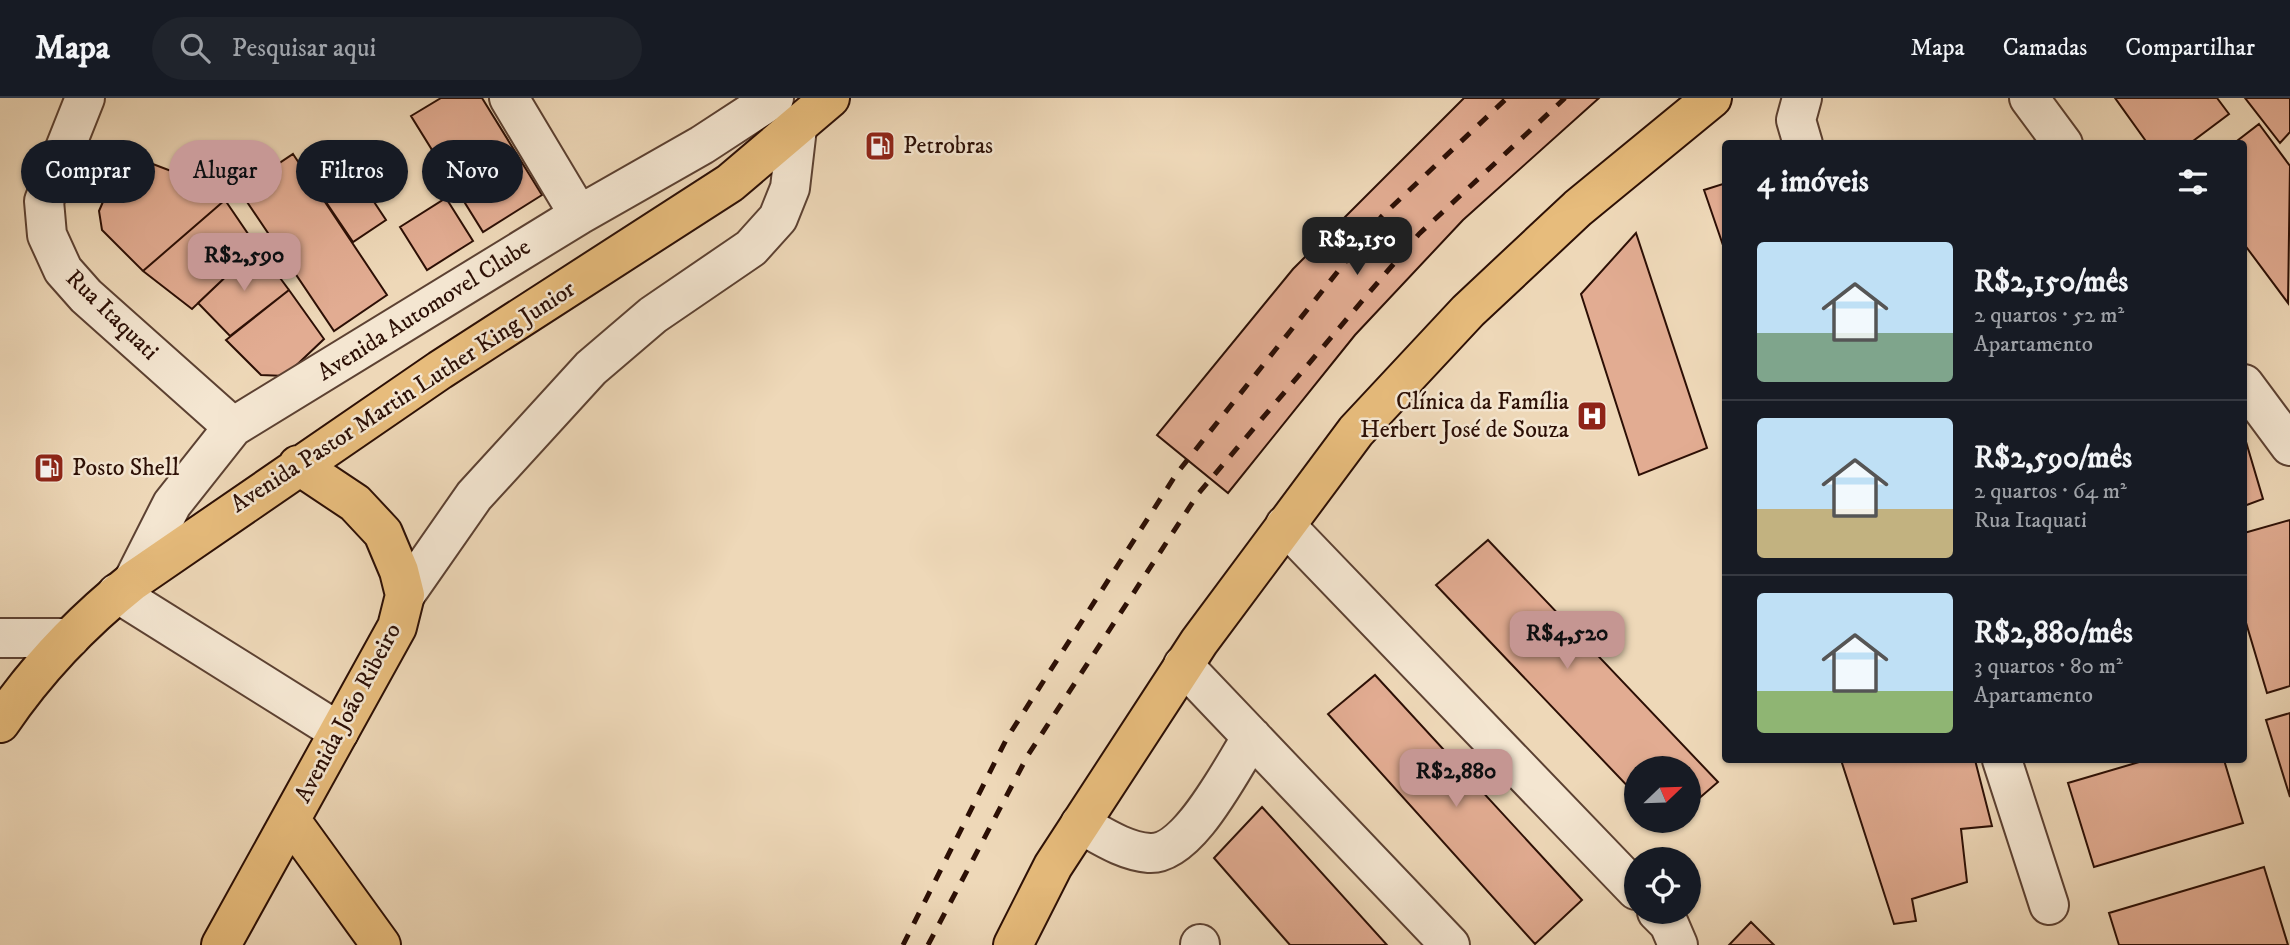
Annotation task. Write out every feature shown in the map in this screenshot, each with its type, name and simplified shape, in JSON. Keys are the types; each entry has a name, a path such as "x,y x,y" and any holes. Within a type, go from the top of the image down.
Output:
{"main road":[{"name":"Avenida Pastor Martin Luther King Junior","path":"0,723 70,638 125,587 298,465 730,183 830,98"},
{"path":"1013,945 1053,866 1183,665 1356,431 1468,311 1578,208 1712,98"},
{"name":"Avenida João Ribeiro","path":"221,945 292,822 397,627 405,595 399,571 383,533 355,503 298,465"},
{"path":"292,822 381,945"}],"street":[{"name":"Rua Itaquati","path":"85,98 44,201 47,235 63,270 86,296 233,427"},
{"path":"509,98 579,215"},
{"name":"Avenida Automovel Clube","path":"125,587 172,504 233,427 579,215 702,145 774,98"},
{"path":"1802,98 1796,120 1802,140"},
{"path":"2029,98 2060,140"},
{"path":"405,595 474,496 591,369 653,315 751,248 778,218 790,188 797,128"},
{"path":"2247,388 2290,446"},
{"path":"1285,525 1624,878"},
{"path":"125,587 339,732"},
{"path":"0,638 70,638"},
{"path":"1183,665 1450,945"},
{"path":"1080,824 1129,850 1152,854 1174,845 1189,833 1252,737"},
{"path":"2003,763 2049,905"},
{"path":"1669,924 1678,945"}],"building":[{"path":"441,98 482,98 508,140 426,140 411,116"},
{"path":"1464,98 1599,98 1463,220 1355,335 1228,493 1157,435 1293,269"},
{"path":"2115,98 2217,98 2229,114 2194,140 2145,140"},
{"path":"2245,98 2290,98 2290,132 2280,143"},
{"path":"2259,124 2290,166 2288,303 2247,248 2247,140 2238,140"},
{"path":"293,154 296,158 296,203 326,203 387,295 334,331 248,203 282,203 282,161"},
{"path":"523,164 542,195 483,232 465,203 523,203"},
{"path":"155,165 169,170 169,203 222,203 143,271 102,230 99,211 102,203 155,203"},
{"path":"1722,184 1722,242 1704,190"},
{"path":"222,203 227,203 257,247 192,309 143,271"},
{"path":"327,203 375,203 386,220 353,242"},
{"path":"438,203 449,203 473,241 427,270 400,227"},
{"path":"1636,233 1707,448 1639,475 1581,294"},
{"path":"257,247 289,290 230,336 198,303"},
{"path":"289,290 324,339 285,376 261,375 226,340"},
{"path":"2247,445 2263,499 2247,505"},
{"path":"2290,520 2290,686 2267,693 2247,626 2247,532"},
{"path":"1488,540 1693,756 1624,756 1624,782 1436,585"},
{"path":"1375,675 1582,900 1535,944 1328,714"},
{"path":"2290,713 2290,797 2266,720"},
{"path":"1842,763 1976,763 1992,826 1961,829 1967,882 1912,899 1916,921 1894,924"},
{"path":"2136,763 2225,763 2243,823 2094,867 2068,783"},
{"path":"1701,764 1718,782 1701,797"},
{"path":"1262,807 1387,945 1290,945 1214,858"},
{"path":"2264,867 2288,945 2119,945 2109,913"},
{"path":"1751,922 1774,945 1729,945"}],"railway":[{"path":"903,945 1007,738 1177,473 1382,216 1507,98"},
{"path":"928,945 1028,755 1198,494 1419,234 1565,98"}],"place":[{"name":"Petrobras","path":"880,146"},
{"name":"Clínica da Família Herbert José de Souza","path":"1592,416"},
{"name":"Posto Shell","path":"49,468"}]}
